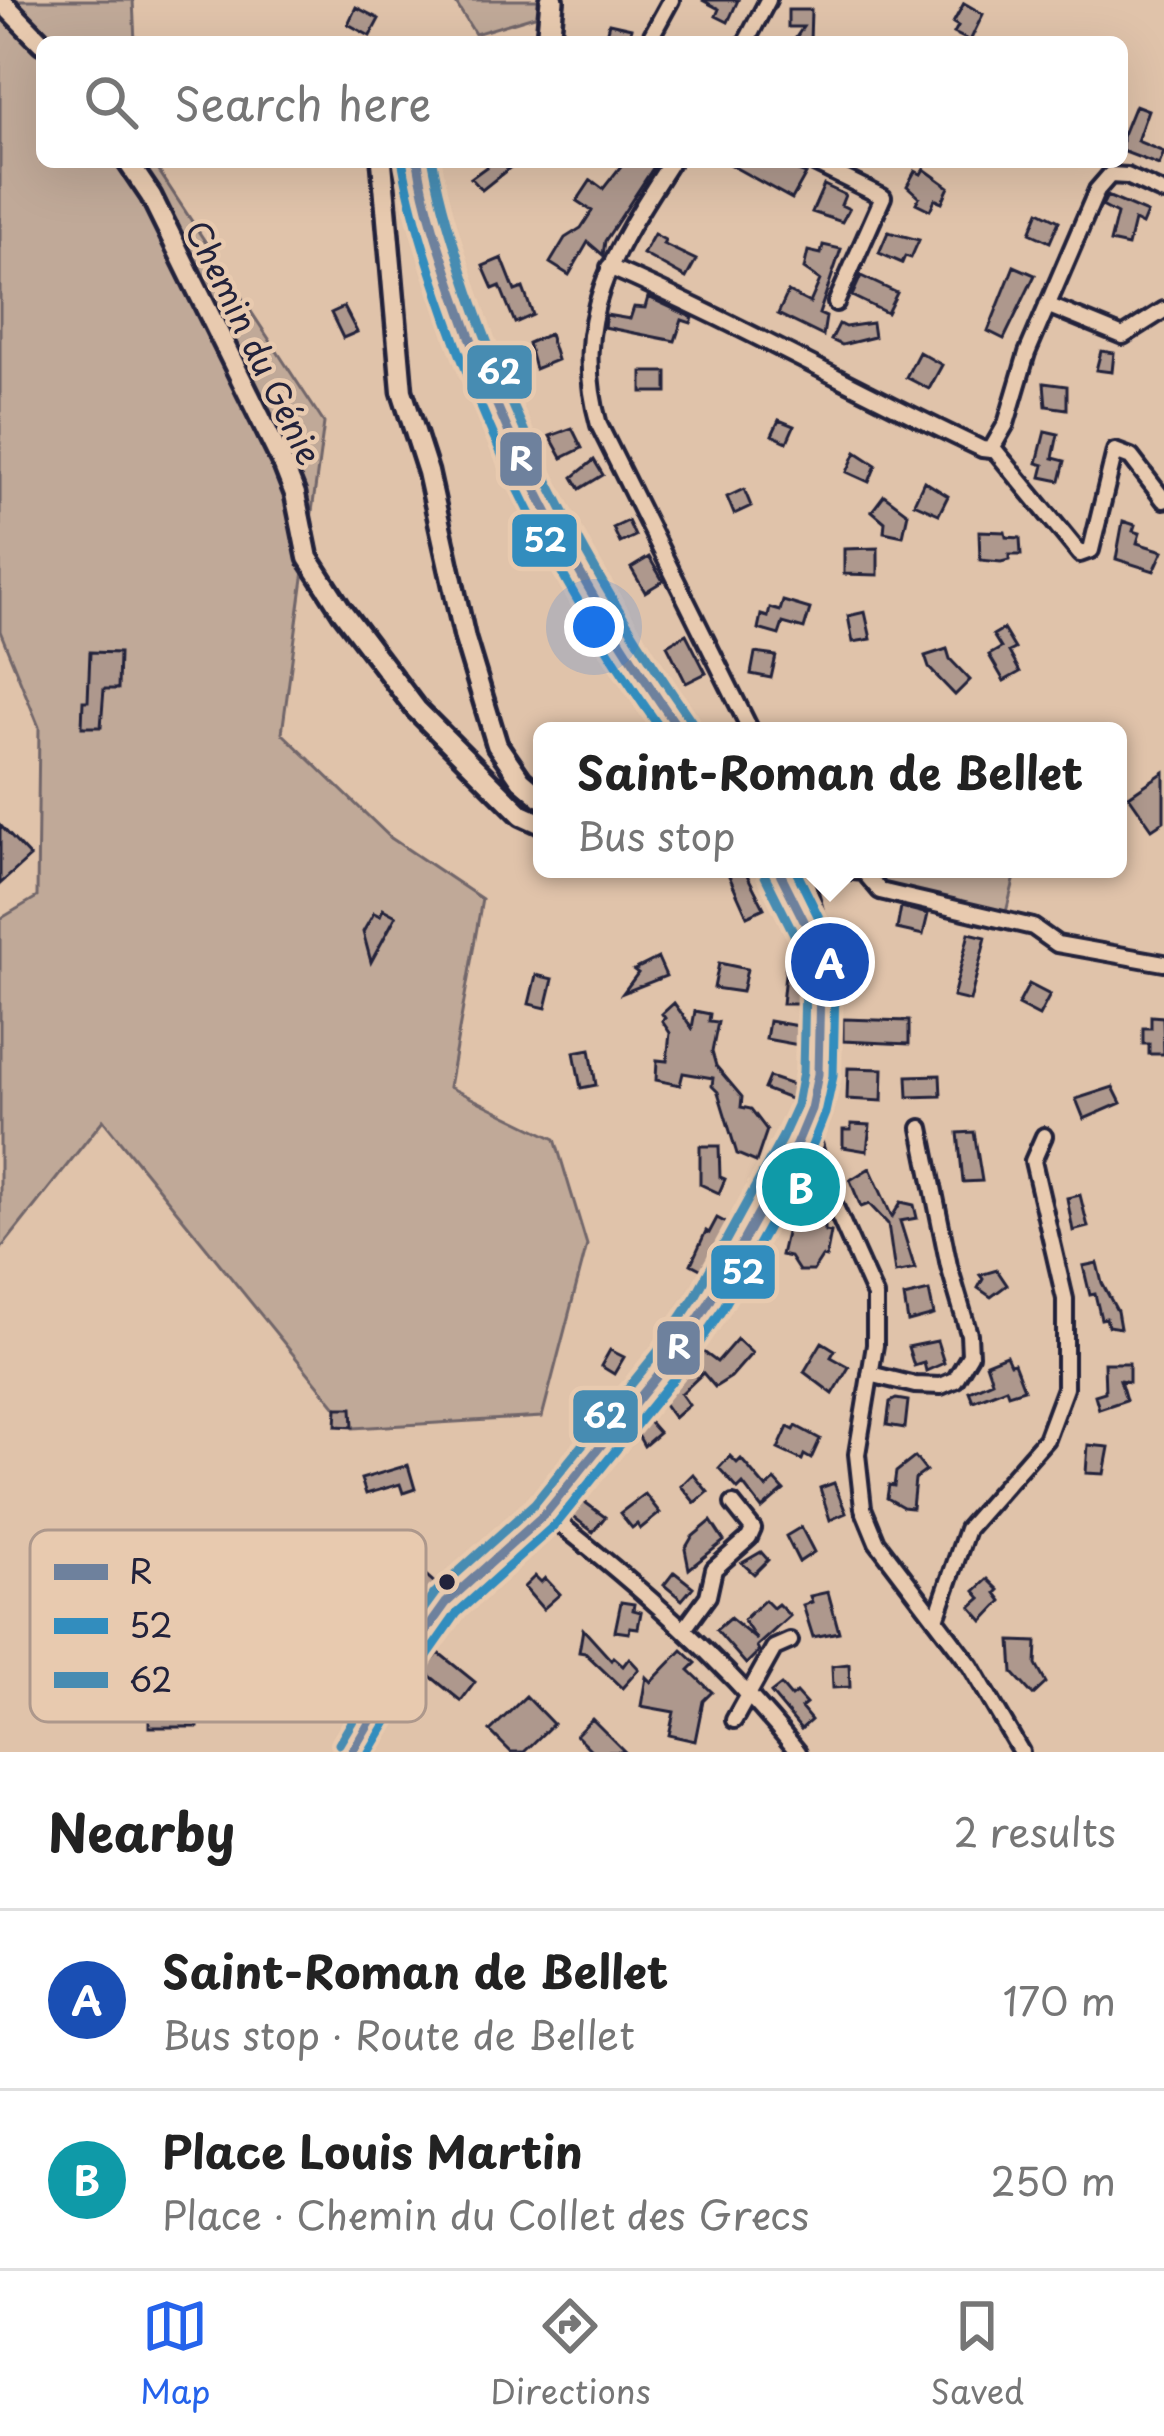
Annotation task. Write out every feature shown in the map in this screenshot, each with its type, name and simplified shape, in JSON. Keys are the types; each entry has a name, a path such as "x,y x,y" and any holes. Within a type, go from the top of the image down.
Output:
{"main road":[{"path":"549,36 553,0"},
{"path":"420,168 463,324 502,415 582,584 674,722"},
{"path":"426,1631 446,1603 545,1513 671,1359 709,1303 804,1128 818,1074 820,985 810,933 782,878"},
{"path":"352,1752 370,1722"}],"street":[{"path":"0,0 36,37"},
{"path":"651,36 671,0"},
{"path":"749,36 768,0"},
{"name":"Chemin du Génie","path":"132,168 151,196 284,466 308,558 416,709 522,815 533,820"},
{"path":"383,168 402,391 428,472 465,639 497,745 533,791"},
{"path":"667,168 608,267 596,299 590,386 599,425 747,722"},
{"path":"824,168 883,197 836,303"},
{"path":"994,449 1047,305 1097,190 1110,175 1126,176 1164,193"},
{"path":"608,267 766,339 982,449 994,449"},
{"path":"1047,305 1124,336 1164,310"},
{"path":"994,449 1080,554 1091,550 1115,451 1131,457 1164,500"},
{"path":"805,878 816,919 810,933"},
{"path":"869,878 880,891 1033,927 1057,944 1164,962"},
{"path":"804,1128 875,1296 871,1374 857,1454 863,1508 877,1542 971,1666 1021,1752"},
{"path":"871,1374 941,1386 956,1381 970,1355 970,1334 949,1266 921,1128"},
{"path":"935,1619 967,1529 1046,1439 1065,1388 1065,1299 1033,1161 1044,1136"},
{"path":"684,1629 707,1596 715,1569 753,1529 733,1504"},
{"path":"545,1513 684,1629 748,1690 799,1752"},
{"path":"734,1720 774,1648 790,1641"}],"shaded area":[{"path":"0,0 133,0 135,36 36,36 36,168 157,168 324,423 282,733 391,838 482,899 449,1087 555,1139 587,1245 542,1417 353,1428 103,1120 0,1250 0,919 37,897 39,727 0,631"},
{"path":"454,0 542,0 541,14 475,34"},
{"path":"880,878 1015,878 1005,916 879,887"}],"building":[{"path":"702,0 738,0 728,22 716,16 719,9"},
{"path":"964,3 983,14 972,36 954,33 958,26 953,23"},
{"path":"356,7 379,19 370,36 348,24"},
{"path":"788,10 811,10 810,36 797,36 803,27 788,27"},
{"path":"609,23 631,28 629,36 606,36"},
{"path":"1135,105 1148,110 1137,141 1164,152 1159,165 1128,153 1128,122"},
{"path":"485,168 510,168 482,190 471,178"},
{"path":"619,168 653,168 605,241 603,255 588,242 569,275 550,263 565,238 581,228 592,211 577,201 591,180 603,189"},
{"path":"736,168 790,168 806,174 792,199"},
{"path":"924,169 949,187 942,202 935,199 930,210 916,203 919,197 907,186 915,171 921,174"},
{"path":"824,185 845,195 841,205 849,209 842,222 812,212"},
{"path":"1107,196 1147,213 1142,225 1134,221 1128,246 1110,242 1117,214 1102,206"},
{"path":"1039,211 1059,221 1050,242 1030,233"},
{"path":"888,232 919,240 911,258 905,256 902,263 879,253"},
{"path":"654,234 665,240 663,244 696,260 686,278 643,254"},
{"path":"823,245 841,249 819,314 826,317 823,336 778,314 788,292 810,303 820,280 804,269 808,251 821,254"},
{"path":"502,258 515,291 523,288 533,315 515,323 500,286 493,289 483,266"},
{"path":"1014,266 1035,275 1004,339 988,331"},
{"path":"861,276 897,293 887,313 852,296"},
{"path":"648,297 693,318 691,323 682,320 675,341 604,327 606,315 630,319 634,307 645,308"},
{"path":"344,307 357,332 343,338 331,313"},
{"path":"872,323 874,337 842,345 831,340 839,324"},
{"path":"549,334 557,360 535,369 528,343"},
{"path":"1101,351 1114,353 1112,372 1096,370"},
{"path":"919,352 942,365 929,389 906,377"},
{"path":"642,372 667,372 667,392 642,392"},
{"path":"1044,383 1067,386 1067,409 1046,406"},
{"path":"779,420 794,426 787,442 772,435"},
{"path":"572,428 582,448 562,458 550,436"},
{"path":"1045,431 1058,434 1053,458 1065,461 1060,481 1041,477 1044,465 1037,463"},
{"path":"856,452 876,465 869,482 847,472"},
{"path":"594,460 603,475 580,489 573,477"},
{"path":"924,481 948,496 939,514 914,503"},
{"path":"744,489 751,506 734,514 727,497"},
{"path":"884,495 908,513 903,536 884,532 885,522 872,511"},
{"path":"628,521 635,536 620,543 613,528"},
{"path":"1123,521 1135,525 1133,531 1140,533 1137,543 1163,551 1154,571 1116,559"},
{"path":"979,531 1020,538 1021,555 1009,555 1009,560 1001,562 980,560"},
{"path":"878,548 878,575 844,574 844,549"},
{"path":"649,557 663,581 645,592 631,568"},
{"path":"783,601 810,609 804,629 783,623 779,635 758,629 761,615 768,617 770,608 780,611"},
{"path":"865,612 871,639 853,642 848,616"},
{"path":"1003,629 1015,649 1009,652 1020,672 1004,681 989,655 1001,648 993,635"},
{"path":"686,634 706,673 686,683 667,645"},
{"path":"947,649 970,680 955,695 929,668 925,656"},
{"path":"90,652 119,653 118,689 104,689 101,727 82,727"},
{"path":"755,653 776,656 771,678 751,674"},
{"path":"1164,772 1164,821 1152,829 1129,796"},
{"path":"0,825 30,857 0,884"},
{"path":"730,878 749,878 764,908 747,916"},
{"path":"901,907 928,914 923,935 897,929"},
{"path":"383,909 396,916 371,962 363,932 374,913 380,916"},
{"path":"839,925 855,928 850,954 835,952"},
{"path":"969,933 986,937 970,1001 953,997"},
{"path":"658,958 666,976 623,993 638,973 634,970"},
{"path":"719,963 747,969 742,992 714,988"},
{"path":"801,963 803,1004 782,1004 786,964"},
{"path":"536,975 553,979 546,1008 529,1004"},
{"path":"1029,984 1050,995 1039,1016 1018,1005"},
{"path":"674,1003 692,1028 695,1011 710,1014 709,1021 718,1022 712,1052 716,1066 742,1097 741,1107 751,1109 767,1130 756,1162 737,1154 713,1078 683,1073 680,1085 656,1080 657,1060 667,1061 670,1033 662,1014"},
{"path":"1151,1016 1163,1017 1164,1054 1149,1054 1149,1044 1143,1044 1143,1028 1151,1028"},
{"path":"843,1019 909,1021 909,1044 843,1041"},
{"path":"769,1021 804,1027 804,1046 766,1039"},
{"path":"590,1049 596,1085 581,1088 574,1052"},
{"path":"848,1068 883,1069 882,1101 847,1099"},
{"path":"940,1075 941,1096 908,1097 907,1076"},
{"path":"769,1077 799,1087 795,1101 764,1089"},
{"path":"1113,1087 1121,1103 1084,1119 1076,1099"},
{"path":"851,1124 870,1125 867,1151 843,1147 843,1130 851,1130"},
{"path":"974,1132 982,1181 963,1182 958,1133"},
{"path":"700,1146 719,1146 720,1177 725,1179 719,1193 700,1184"},
{"path":"870,1168 892,1217 901,1202 914,1205 917,1218 900,1221 915,1269 895,1273 888,1224 869,1204 861,1207 850,1180"},
{"path":"1080,1195 1088,1227 1073,1231 1067,1198"},
{"path":"779,1206 825,1213 825,1231 831,1232 826,1258 813,1271 799,1271 790,1257 781,1255 787,1229 769,1226"},
{"path":"717,1218 732,1226 708,1273 691,1264"},
{"path":"1097,1263 1120,1328 1101,1319 1095,1294 1090,1295 1083,1266"},
{"path":"997,1270 1007,1285 991,1297 978,1288 980,1275"},
{"path":"929,1291 934,1315 908,1322 904,1297"},
{"path":"737,1339 752,1353 715,1387 703,1373 681,1394 689,1405 674,1418 659,1397 697,1347 717,1362"},
{"path":"937,1341 944,1363 926,1371 924,1363 914,1366 908,1347"},
{"path":"822,1342 835,1350 831,1357 849,1367 833,1394 804,1372"},
{"path":"610,1350 624,1357 614,1374 601,1366"},
{"path":"1006,1355 1024,1389 1008,1394 1006,1388 973,1401 969,1391 992,1381 986,1363"},
{"path":"1104,1363 1129,1363 1129,1382 1120,1380 1126,1400 1099,1409 1095,1395 1105,1392"},
{"path":"908,1401 905,1428 887,1425 890,1402"},
{"path":"337,1408 352,1408 353,1427 336,1426"},
{"path":"644,1416 659,1433 644,1446 634,1428"},
{"path":"796,1426 820,1439 811,1459 778,1449 788,1427 794,1430"},
{"path":"1088,1445 1109,1447 1104,1474 1086,1473"},
{"path":"730,1456 737,1463 741,1459 766,1488 775,1480 784,1490 762,1509 743,1484 738,1489 719,1468"},
{"path":"915,1457 926,1471 915,1479 912,1508 903,1507 887,1498 889,1485 894,1486 896,1472"},
{"path":"408,1465 415,1489 403,1493 400,1484 366,1494 361,1479"},
{"path":"693,1474 708,1492 695,1503 681,1486"},
{"path":"834,1483 846,1513 830,1520 820,1488"},
{"path":"645,1494 660,1513 640,1529 637,1524 632,1528 620,1513"},
{"path":"582,1500 605,1517 593,1532 571,1515"},
{"path":"711,1521 724,1541 689,1569 685,1549"},
{"path":"801,1527 814,1552 799,1562 786,1536"},
{"path":"761,1552 768,1560 754,1574 742,1563"},
{"path":"674,1572 693,1587 682,1600 664,1585"},
{"path":"426,1575 439,1587 426,1597"},
{"path":"535,1576 541,1582 545,1578 560,1594 543,1609 524,1587"},
{"path":"988,1579 1002,1601 983,1621 971,1607 981,1598 975,1591"},
{"path":"828,1592 839,1632 813,1637 803,1605 812,1602 810,1596"},
{"path":"765,1600 773,1608 778,1604 790,1616 757,1646 759,1651 746,1664 716,1630 730,1618 757,1640 743,1620"},
{"path":"621,1602 634,1604 633,1610 641,1612 638,1628 630,1627 629,1633 615,1631"},
{"path":"583,1629 611,1660 623,1666 629,1658 639,1669 622,1688 579,1652"},
{"path":"1011,1641 1037,1642 1036,1665 1046,1683 1033,1695 1013,1673"},
{"path":"682,1650 696,1663 689,1670 712,1692 703,1701 695,1741 669,1735 674,1712 641,1706 646,1677 651,1682"},
{"path":"439,1653 475,1682 461,1701 426,1669"},
{"path":"849,1664 850,1687 833,1688 832,1666"},
{"path":"781,1685 806,1704 801,1708 811,1720 801,1729 771,1693"},
{"path":"526,1696 553,1724 524,1752 511,1752 490,1731"},
{"path":"592,1719 625,1752 593,1752 576,1735"},
{"path":"149,1722 198,1722 198,1727 149,1727"}],"transit line":[{"name":"52","path":"404,168 440,298 508,468 564,576 656,722"},
{"name":"R","path":"419,168 455,294 524,466 612,628 674,722"},
{"name":"62","path":"434,168 470,294 539,462 625,621 692,722"},
{"name":"62","path":"426,1605 535,1503 659,1350 696,1295 782,1138 797,1105 803,1072 805,986 796,938 766,878"},
{"name":"R","path":"426,1631 446,1603 546,1513 671,1359 709,1303 796,1145 811,1109 818,1074 820,985 810,933 782,878"},
{"name":"52","path":"426,1657 457,1613 557,1523 683,1367 722,1310 810,1151 833,1076 835,984 824,928 799,878"},
{"name":"62","path":"339,1744 352,1722"},
{"name":"R","path":"352,1752 370,1722"},
{"name":"52","path":"369,1752 387,1722"}],"place":[{"name":"Saint-Roman de Bellet","path":"830,962"},
{"name":"Place Louis Martin","path":"801,1187"}]}
